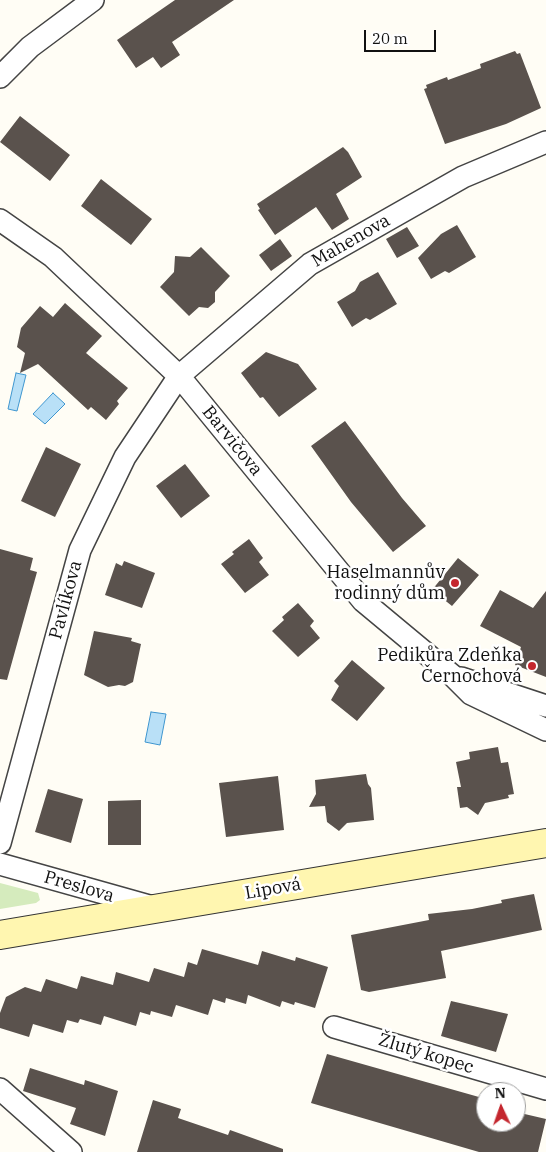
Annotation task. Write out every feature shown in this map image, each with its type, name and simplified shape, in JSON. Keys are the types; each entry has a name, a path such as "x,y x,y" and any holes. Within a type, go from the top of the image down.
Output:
{"street":[{"path":"0,77 30,47 93,0"},
{"name":"Mahenova","path":"179,376 310,264 463,178 546,142"},
{"name":"Barvičova","path":"0,220 54,257 179,376 363,601 452,675 471,694 546,730"},
{"name":"Pavlíkova","path":"0,843 80,550 125,458 179,376"},
{"name":"Barvičova","path":"452,675 546,706"},
{"name":"Lipová","path":"0,935 546,843"},
{"name":"Preslova","path":"0,864 158,909"},
{"name":"Žlutý kopec","path":"334,1026 546,1089"},
{"path":"0,1089 71,1152"}],"green space":[{"path":"0,883 38,893 40,900 36,903 0,909"}],"water":[{"path":"16,373 26,375 17,411 8,409"},
{"path":"53,393 65,404 45,424 33,414"},
{"path":"151,712 166,714 160,745 145,742"}],"building":[{"path":"175,0 234,0 172,42 180,55 161,68 153,57 136,68 117,40"},
{"path":"515,51 517,54 520,53 541,108 506,124 445,144 424,89 427,88 426,85 447,77 448,80 481,68 480,64"},
{"path":"20,116 70,155 50,181 0,142"},
{"path":"343,147 348,152 362,177 336,194 349,219 332,230 316,207 275,235 258,210 260,209 257,204"},
{"path":"101,179 152,219 131,245 81,206"},
{"path":"457,225 476,257 449,273 445,271 431,279 418,258 441,234"},
{"path":"407,227 419,246 397,258 386,239"},
{"path":"280,239 292,256 271,271 259,255"},
{"path":"201,247 230,276 215,292 215,302 208,308 199,307 189,316 160,287 174,272 175,256 190,257"},
{"path":"378,272 397,304 370,320 366,318 352,327 337,302 355,291 360,282"},
{"path":"65,303 102,336 86,353 128,388 117,401 119,404 106,420 91,407 88,410 38,364 20,373 25,353 17,347 21,328 40,306 53,317"},
{"path":"266,352 298,364 317,389 279,417 263,397 260,398 241,373"},
{"path":"345,421 402,498 426,526 393,552 351,502 311,446"},
{"path":"46,447 81,464 55,517 21,501"},
{"path":"185,464 210,496 181,518 156,486"},
{"path":"249,539 263,558 259,562 269,575 245,593 221,564 234,554 232,552"},
{"path":"0,549 33,558 30,570 37,572 7,680 0,679"},
{"name":"Haselmannův rodinný dům","path":"458,558 479,575 452,606 432,590"},
{"path":"124,561 155,573 142,608 105,595 116,563 122,566"},
{"path":"500,590 533,608 546,591 546,677 515,665 521,647 480,626"},
{"path":"298,603 314,621 310,626 320,638 298,657 272,631 284,620 282,617"},
{"path":"94,631 132,638 131,641 141,644 133,682 125,686 108,687 84,675"},
{"path":"352,660 385,688 357,721 331,700 339,686 334,681"},
{"path":"498,747 501,763 508,762 514,794 508,795 509,798 485,803 478,815 467,807 460,808 457,787 461,787 456,762 470,759 469,752"},
{"path":"366,774 371,788 374,820 347,823 339,831 327,822 325,806 309,807 316,794 315,780"},
{"path":"278,776 284,830 226,837 219,783"},
{"path":"48,789 83,799 71,843 35,832"},
{"path":"141,800 141,845 108,845 108,801"},
{"path":"534,894 542,930 441,951 446,978 369,992 361,990 351,935 429,920 428,914 472,909 502,903 501,900"},
{"path":"202,949 258,965 262,951 295,961 296,957 328,967 315,1008 295,1002 294,1005 282,1001 280,1007 248,995 246,1004 226,998 225,1003 213,999 208,1015 176,1005 172,1017 151,1011 150,1015 140,1012 136,1026 104,1016 101,1025 80,1019 78,1023 67,1020 63,1033 33,1024 29,1037 0,1028 0,1013 6,997 25,987 41,992 46,979 77,989 81,976 113,985 116,972 149,982 154,968 184,977 188,962 197,965"},
{"path":"451,1001 508,1014 496,1052 441,1036"},
{"path":"327,1054 476,1096 476,1132 526,1132 526,1114 546,1119 538,1152 479,1152 311,1103"},
{"path":"30,1068 84,1085 85,1080 118,1091 105,1136 70,1124 76,1108 23,1091"},
{"path":"153,1100 181,1109 178,1118 228,1135 230,1130 283,1149 283,1152 137,1152"}],"place":[{"name":"Haselmannův rodinný dům","path":"455,583"},
{"name":"Pedikůra Zdeňka Černochová","path":"532,666"}]}
